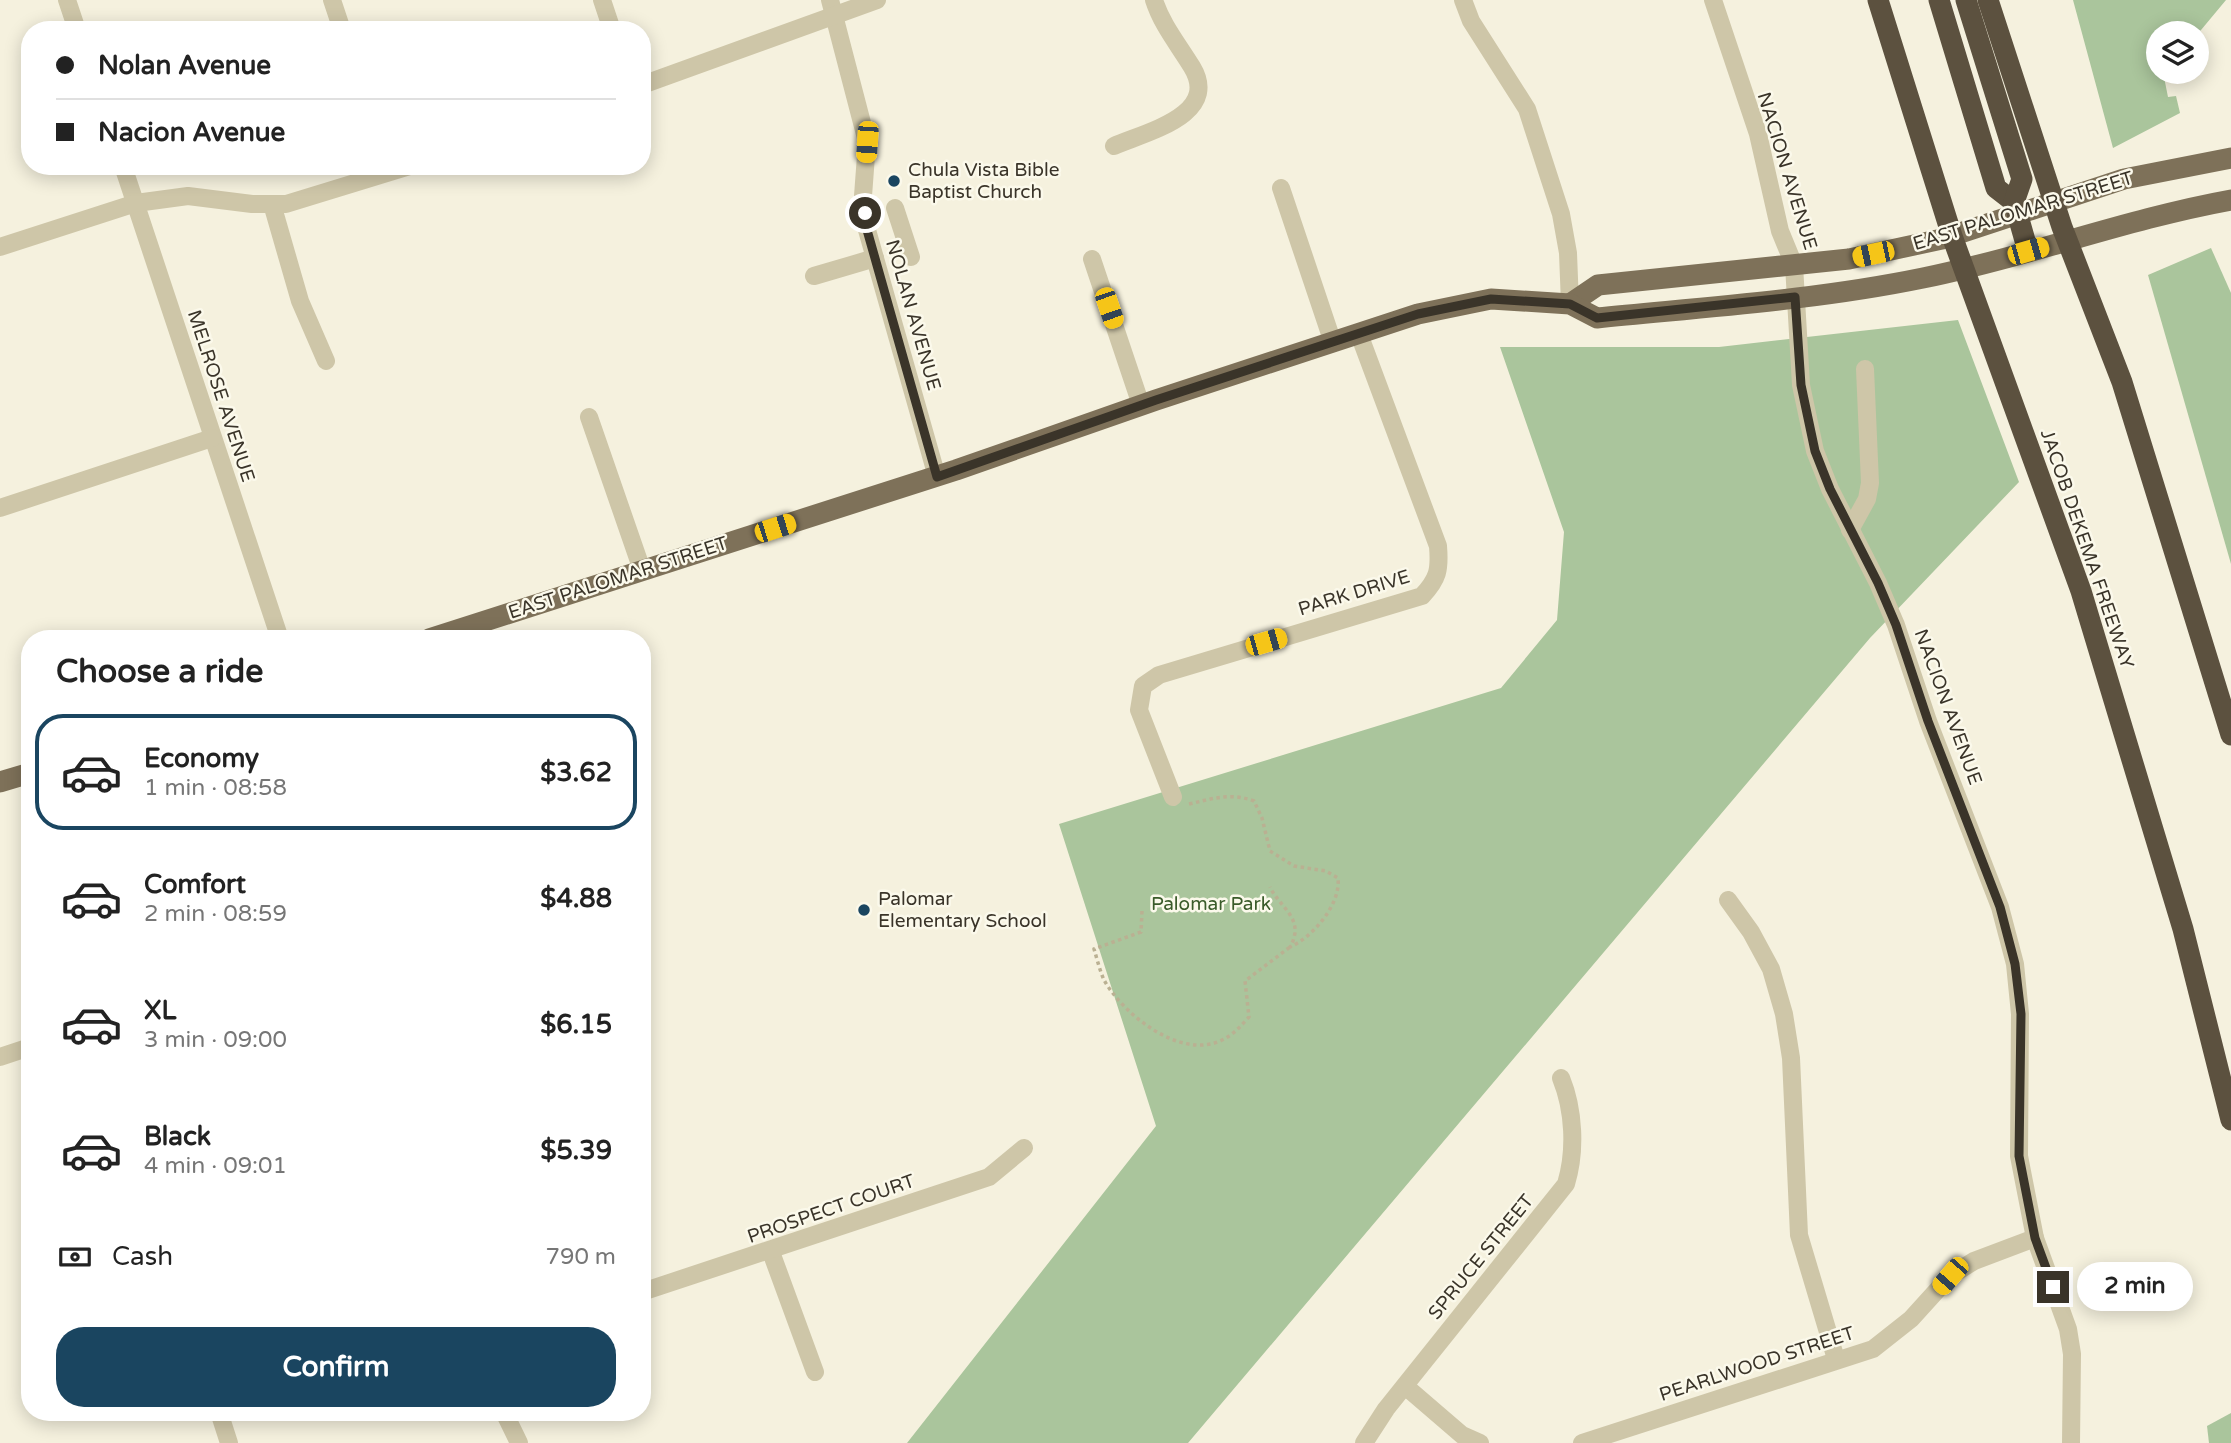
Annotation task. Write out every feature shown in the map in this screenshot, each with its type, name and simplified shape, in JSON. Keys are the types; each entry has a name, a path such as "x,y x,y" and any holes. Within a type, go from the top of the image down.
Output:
{"highway":[{"name":"JACOB DEKEMA FREEWAY","path":"1878,0 1952,236 2081,591 2183,929 2231,1120"},
{"path":"1939,0 1996,188 2016,209"},
{"path":"1966,0 2022,179 2016,209 2028,251"},
{"path":"1988,0 2062,227 2122,382 2231,735"}],"main road":[{"name":"EAST PALOMAR STREET","path":"1570,304 1598,285 1850,259 1921,244 2016,209 2124,179 2231,158"},
{"name":"EAST PALOMAR STREET","path":"457,630 937,477 1141,405 1418,314 1491,299 1570,304 1597,318 1831,294 1925,278 2127,222 2231,200"},
{"path":"0,782 21,776"}],"street":[{"path":"67,0 74,21"},
{"path":"332,0 339,21"},
{"path":"602,0 609,21"},
{"path":"651,81 833,7 877,0"},
{"path":"1114,146 1184,116 1198,99 1200,86 1194,69 1160,19 1154,0"},
{"path":"1463,0 1471,21 1527,108 1561,214 1568,253 1570,304"},
{"name":"NACION AVENUE","path":"1713,0 1758,134 1780,231 1794,265 1805,411 1815,451 1896,625 1928,721 2000,907 2017,975 2021,1014 2019,1156 2035,1238 2067,1329 2072,1354 2071,1443"},
{"name":"NOLAN AVENUE","path":"833,7 867,142 863,196 867,230 937,477"},
{"name":"MELROSE AVENUE","path":"126,175 277,630"},
{"path":"0,247 136,203 188,196 286,204 371,175"},
{"path":"1281,188 1333,343"},
{"path":"272,204 300,301 326,361"},
{"path":"895,208 911,257"},
{"path":"814,276 875,258"},
{"path":"1092,259 1141,405"},
{"name":"PARK DRIVE","path":"1179,801 1139,710 1143,686 1159,675 1422,596 1436,581 1440,569 1438,546 1359,334"},
{"path":"1850,530 1867,499 1870,483 1865,369"},
{"path":"589,417 642,570"},
{"path":"0,508 212,438"},
{"path":"1728,900 1751,932 1772,969 1784,1014 1791,1058 1798,1235 1836,1359"},
{"path":"0,1057 21,1050"},
{"name":"SPRUCE STREET","path":"1364,1443 1405,1386 1566,1184 1572,1165 1570,1099 1561,1078"},
{"name":"PROSPECT COURT","path":"651,1289 771,1252 989,1177 1024,1149"},
{"name":"PEARLWOOD STREET","path":"1582,1443 1873,1349 1911,1320 1950,1276 1974,1261 2035,1238"},
{"path":"771,1252 815,1372"},
{"path":"1405,1386 1462,1435 1480,1443"},
{"path":"222,1421 229,1443"},
{"path":"508,1421 519,1443"}],"path":[{"path":"1142,911 1141,932 1094,949 1104,979 1125,1007 1176,1042 1205,1045 1220,1042 1235,1032 1249,1017 1245,981 1307,935 1335,903 1339,889 1338,878 1326,871 1294,866 1270,851 1262,818 1254,801 1241,796 1217,796 1179,801"},
{"path":"1270,887 1285,905 1295,927 1296,937 1290,947"}],"green space":[{"path":"2073,0 2226,0 2208,21 2146,21 2146,84 2165,84 2168,97 2176,96 2180,113 2113,148"},
{"path":"2211,248 2231,293 2231,564 2148,275"},
{"name":"Palomar Park","path":"1958,320 2019,482 1870,638 1188,1443 907,1443 1156,1126 1059,824 1501,688 1557,620 1564,532 1500,347 1719,347"},
{"path":"2231,1413 2231,1443 2209,1443 2207,1426"}],"place":[{"name":"Chula Vista Bible Baptist Church","path":"894,181"},
{"name":"Palomar Elementary School","path":"864,910"}],"route":[{"path":"865,213 867,230 937,477 1141,405 1418,314 1491,299 1570,304 1597,318 1795,297 1801,385 1815,451 1830,489 1878,583 1896,625 1928,721 2000,907 2015,964 2021,1014 2018,1076 2019,1156 2035,1238 2053,1287"}]}
